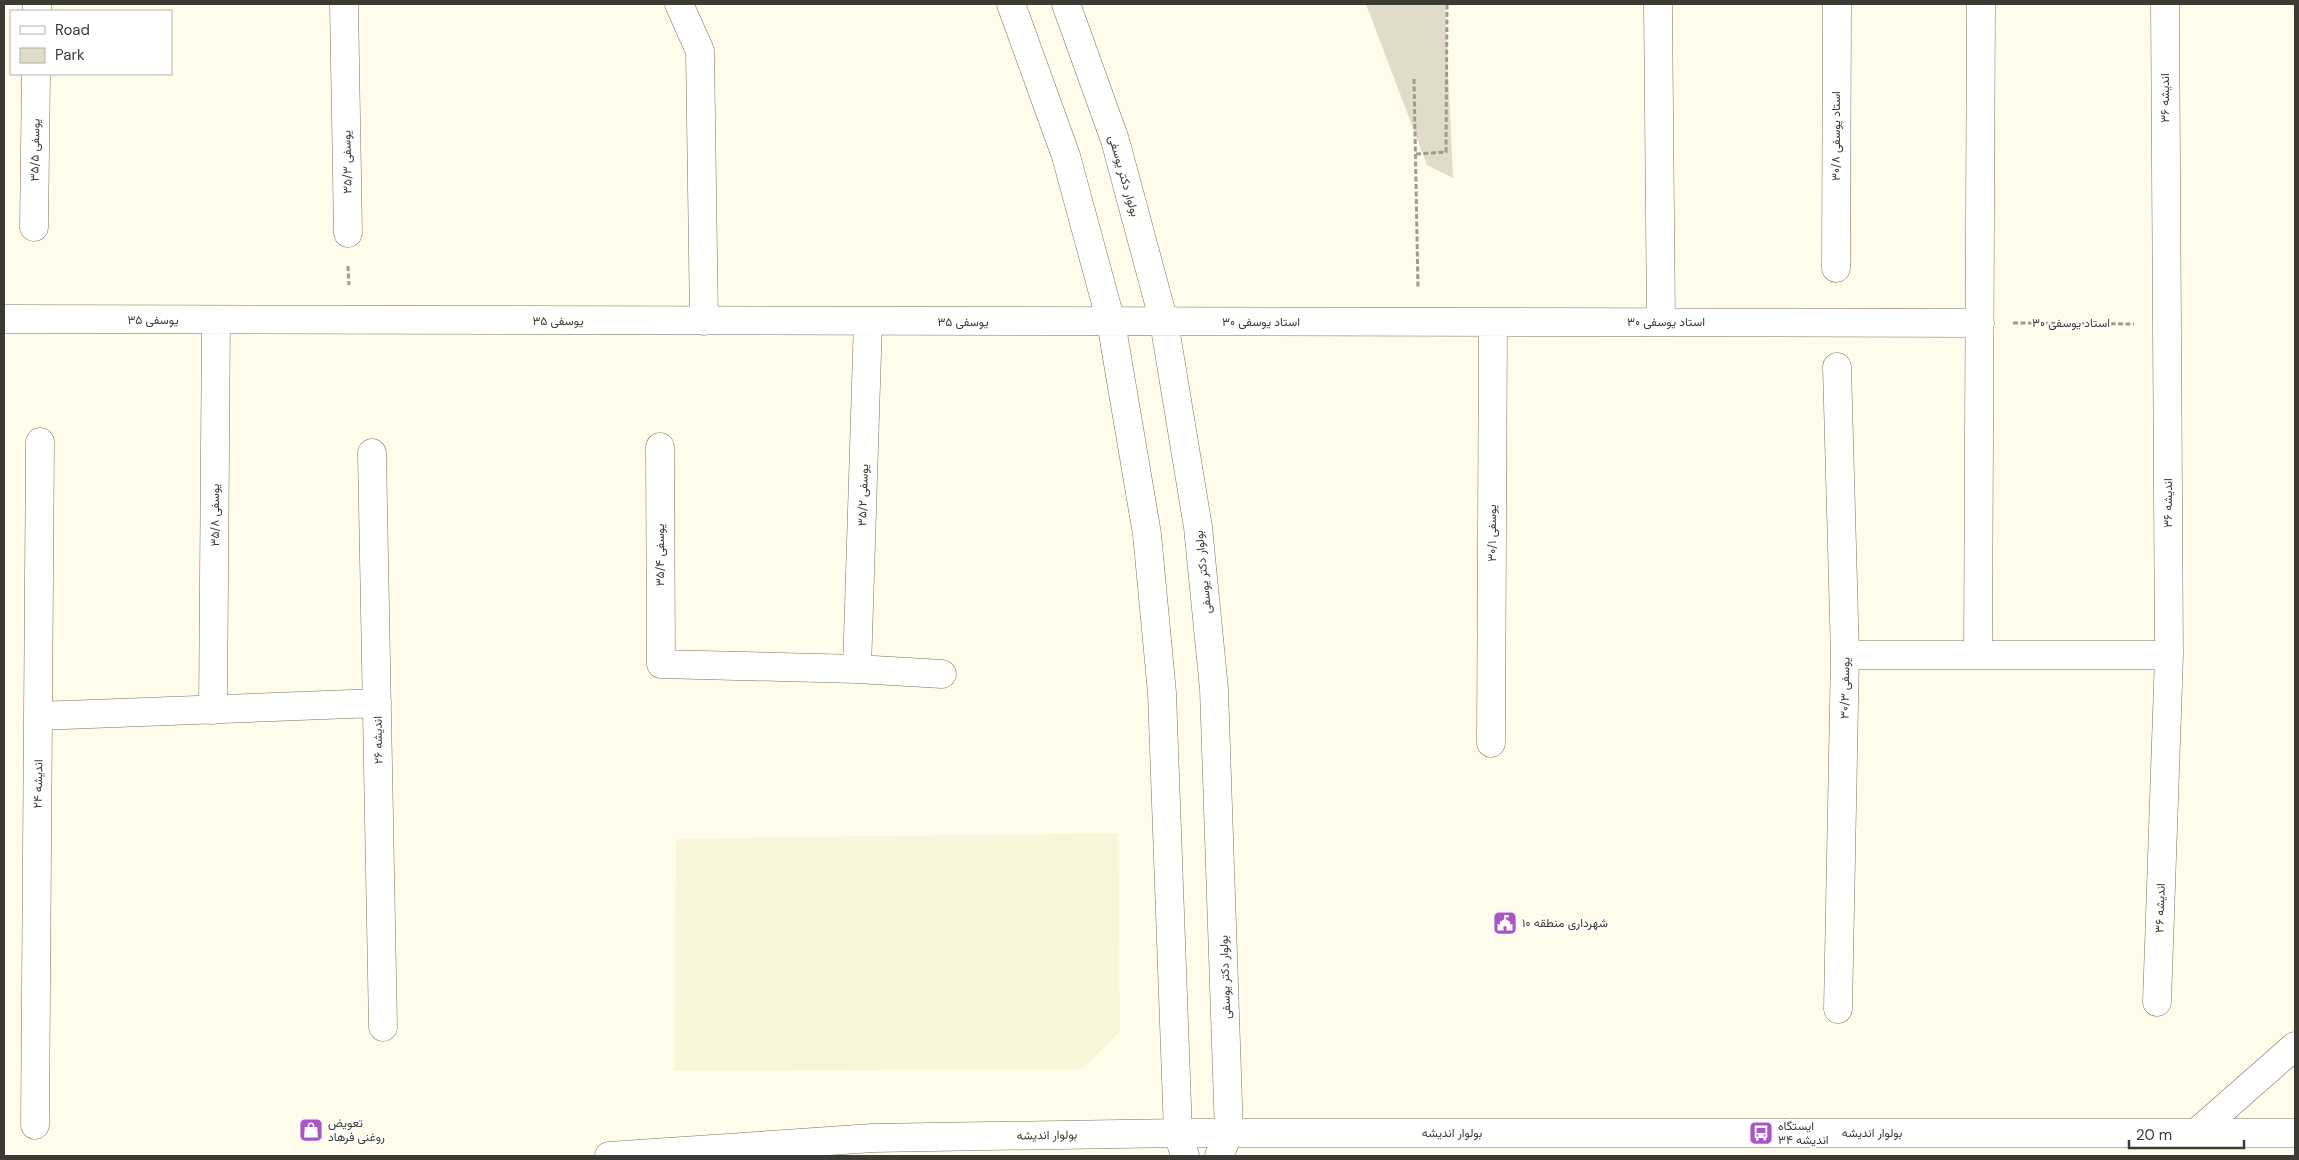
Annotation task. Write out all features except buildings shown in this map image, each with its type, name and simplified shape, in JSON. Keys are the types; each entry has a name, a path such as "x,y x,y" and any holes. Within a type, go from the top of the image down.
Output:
{"street":[{"name":"یوسفی ۳۵/۳","path":"344,4 348,233"},
{"path":"679,4 700,51 704,321"},
{"path":"1011,4 1066,156 1111,322 1146,534 1162,693 1182,1145"},
{"name":"بولوار دکتر یوسفی","path":"1066,4 1115,140 1164,322 1198,527 1214,689 1224,1144"},
{"path":"1658,4 1661,322"},
{"name":"استاد یوسفی ۳۰/۸","path":"1836,268 1837,4"},
{"path":"1978,655 1981,4"},
{"name":"اندیشه ۳۶","path":"2157,1002 2169,655 2165,4"},
{"name":"یوسفی ۳۵/۵","path":"34,227 36,75"},
{"name":"یوسفی ۳۵","path":"4,319 1164,322"},
{"name":"یوسفی ۳۵/۸","path":"213,710 216,320"},
{"name":"یوسفی ۳۵/۲","path":"857,669 868,322"},
{"name":"استاد یوسفی ۳۰","path":"1164,322 1980,323"},
{"name":"یوسفی ۳۰/۱","path":"1491,743 1493,322"},
{"name":"یوسفی ۳۰/۳","path":"1837,367 1846,655 1838,1009"},
{"name":"اندیشه ۲۴","path":"35,1125 40,442"},
{"name":"یوسفی ۳۵/۴","path":"660,447 660,664 857,669"},
{"name":"اندیشه ۲۶","path":"372,453 383,1027"},
{"path":"1846,655 2169,655"},
{"path":"857,669 942,674"},
{"path":"38,716 377,703"},
{"path":"2196,1133 2295,1046"},
{"name":"بولوار اندیشه","path":"609,1156 874,1138 1182,1145 2295,1133"}],"path":[{"path":"1416,154 1446,152 1447,4"},
{"path":"1414,79 1419,322"},
{"path":"348,233 349,321"},
{"name":"استاد یوسفی ۳۰","path":"1980,323 2167,324"}],"shaded area":[{"path":"1118,833 1120,1032 1082,1069 674,1071 676,839"}],"green space":[{"path":"1366,4 1445,4 1453,178 1427,165"}],"place":[{"name":"شهرداری منطقه ۱۰","path":"1505,923"},
{"name":"تعویض روغنی فرهاد","path":"311,1130"},
{"name":"ایستگاه اندیشه ۳۴","path":"1761,1133"}]}
